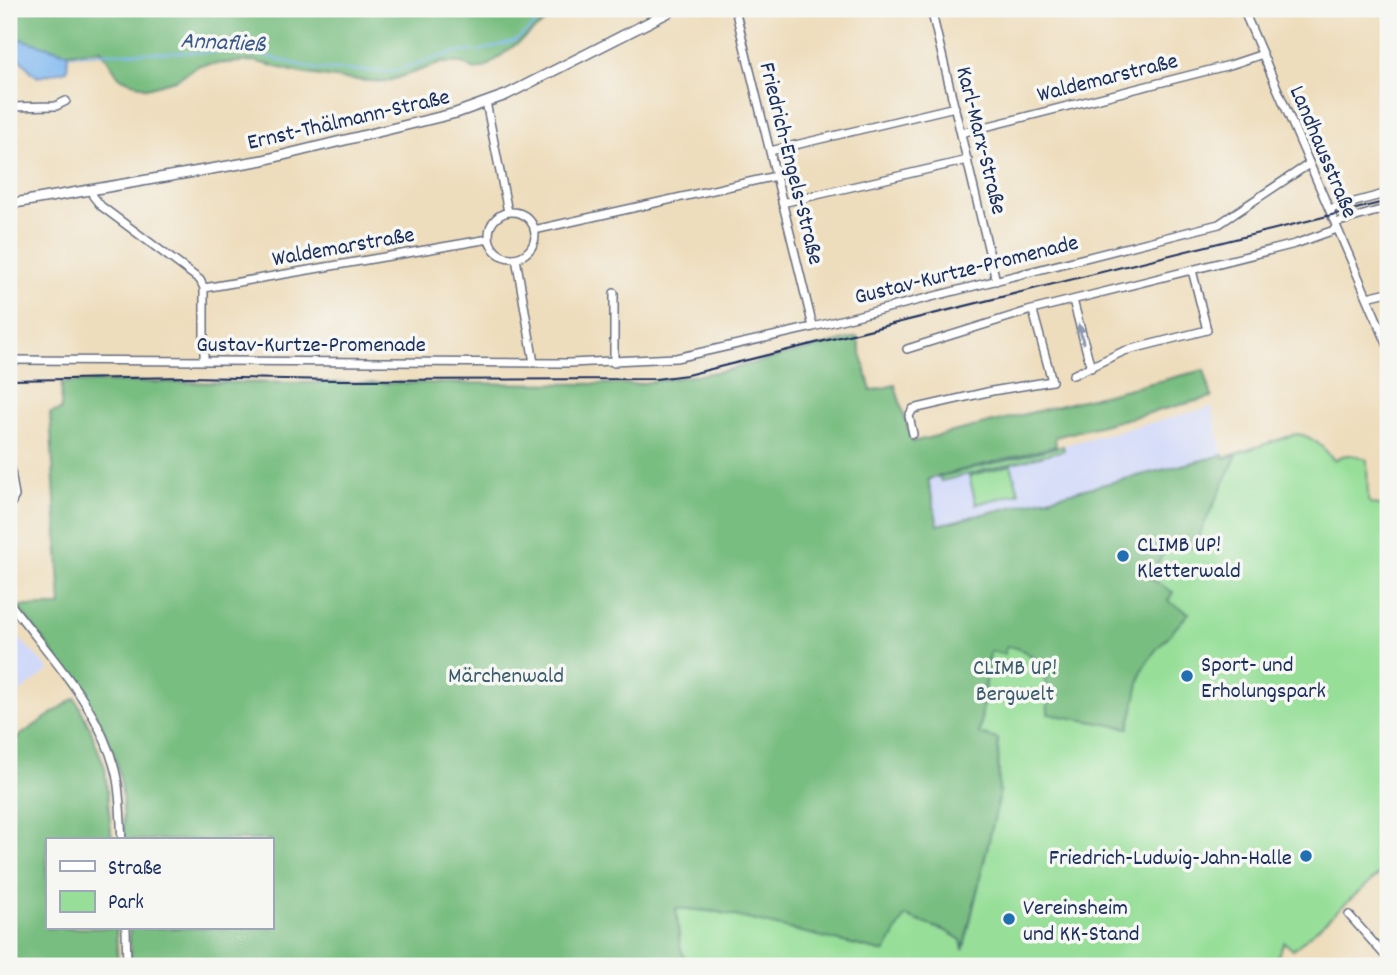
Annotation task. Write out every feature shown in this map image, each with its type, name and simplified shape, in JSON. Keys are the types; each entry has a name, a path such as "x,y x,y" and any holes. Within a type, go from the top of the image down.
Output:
{"main road":[{"name":"Ernst-Thälmann-Straße","path":"9,204 263,160 456,113 506,95 675,9"}],"street":[{"name":"Friedrich-Engels-Straße","path":"735,9 813,327"},
{"name":"Karl-Marx-Straße","path":"930,9 996,281"},
{"name":"Landhausstraße","path":"1243,9 1388,346"},
{"name":"Waldemarstraße","path":"961,133 1230,65 1263,54"},
{"path":"9,107 56,106 66,102"},
{"path":"486,103 508,212"},
{"path":"770,151 955,107"},
{"path":"782,203 968,160"},
{"name":"Gustav-Kurtze-Promenade","path":"9,360 614,363 676,359 1219,224 1309,164"},
{"path":"534,230 776,176"},
{"path":"91,188 93,196 102,206 200,279 204,288 204,362"},
{"path":"1329,209 1388,193"},
{"path":"907,349 992,321 1295,244 1388,208"},
{"path":"508,212 528,218 534,230 532,246 525,254 516,258 502,256 496,252 488,232 495,218 508,212"},
{"name":"Waldemarstraße","path":"204,288 489,239"},
{"path":"516,258 534,363"},
{"path":"1073,375 1125,351 1207,330 1192,270"},
{"path":"1367,297 1388,292"},
{"path":"614,293 614,363"},
{"path":"1073,300 1091,368"},
{"path":"913,434 909,416 913,409 1052,381 1033,311"},
{"path":"9,459 15,496 9,508"},
{"path":"9,602 82,697 94,717 116,773 121,838"},
{"path":"1349,915 1388,959"},
{"path":"126,930 127,966"}],"shaded area":[{"path":"1212,407 1223,455 938,525 928,480"},
{"path":"9,623 50,670 9,700"}],"green space":[{"path":"9,9 562,9 486,67 475,70 462,63 442,63 385,82 300,73 254,61 200,65 175,80 147,88 119,77 101,50 68,53 9,36"},
{"name":"Märchenwald","path":"857,337 871,391 895,385 912,442 1204,370 1212,397 1055,437 1056,446 928,479 938,525 1223,455 1224,458 1237,455 1193,548 1179,543 1166,548 1150,578 1173,592 1168,601 1189,613 1142,670 1129,728 1048,714 1045,680 1037,662 1020,649 1007,646 1004,654 990,651 979,734 998,739 999,798 963,950 961,940 946,931 905,916 885,952 718,912 676,908 680,946 687,966 131,966 129,930 273,930 273,838 124,838 121,783 109,743 75,682 17,606 61,606 50,413 61,410 62,382 637,384 723,371"},
{"name":"Sport- und Erholungspark","path":"1296,434 1312,440 1334,460 1350,455 1367,460 1368,500 1371,504 1388,506 1388,869 1293,950 1284,942 1273,966 687,966 680,946 675,908 718,912 905,916 946,931 961,940 964,948 999,798 998,739 979,735 990,651 1223,458"},
{"path":"1063,446 1064,450 941,481 939,477"},
{"path":"1011,465 1019,493 976,504 969,476"},
{"path":"75,698 105,768 112,838 46,838 46,930 116,930 118,966 9,966 9,743"}],"water":[{"path":"9,36 68,53 67,70 38,77 9,52"}],"waterway":[{"name":"Annafließ","path":"479,51 514,41 547,16 551,9"},
{"name":"Annafließ","path":"71,55 249,52 316,69 392,72 452,53 474,51"}],"tram line":[{"path":"9,380 188,377 337,380 656,379 687,375 1388,201"}],"place":[{"name":"CLIMB UP! Kletterwald","path":"1123,556"},
{"name":"Sport- und Erholungspark","path":"1187,676"},
{"name":"Friedrich-Ludwig-Jahn-Halle","path":"1306,856"},
{"name":"Vereinsheim und KK-Stand","path":"1009,919"}],"park label":[{"name":"CLIMB UP! Bergwelt","path":"1015,679"}]}
